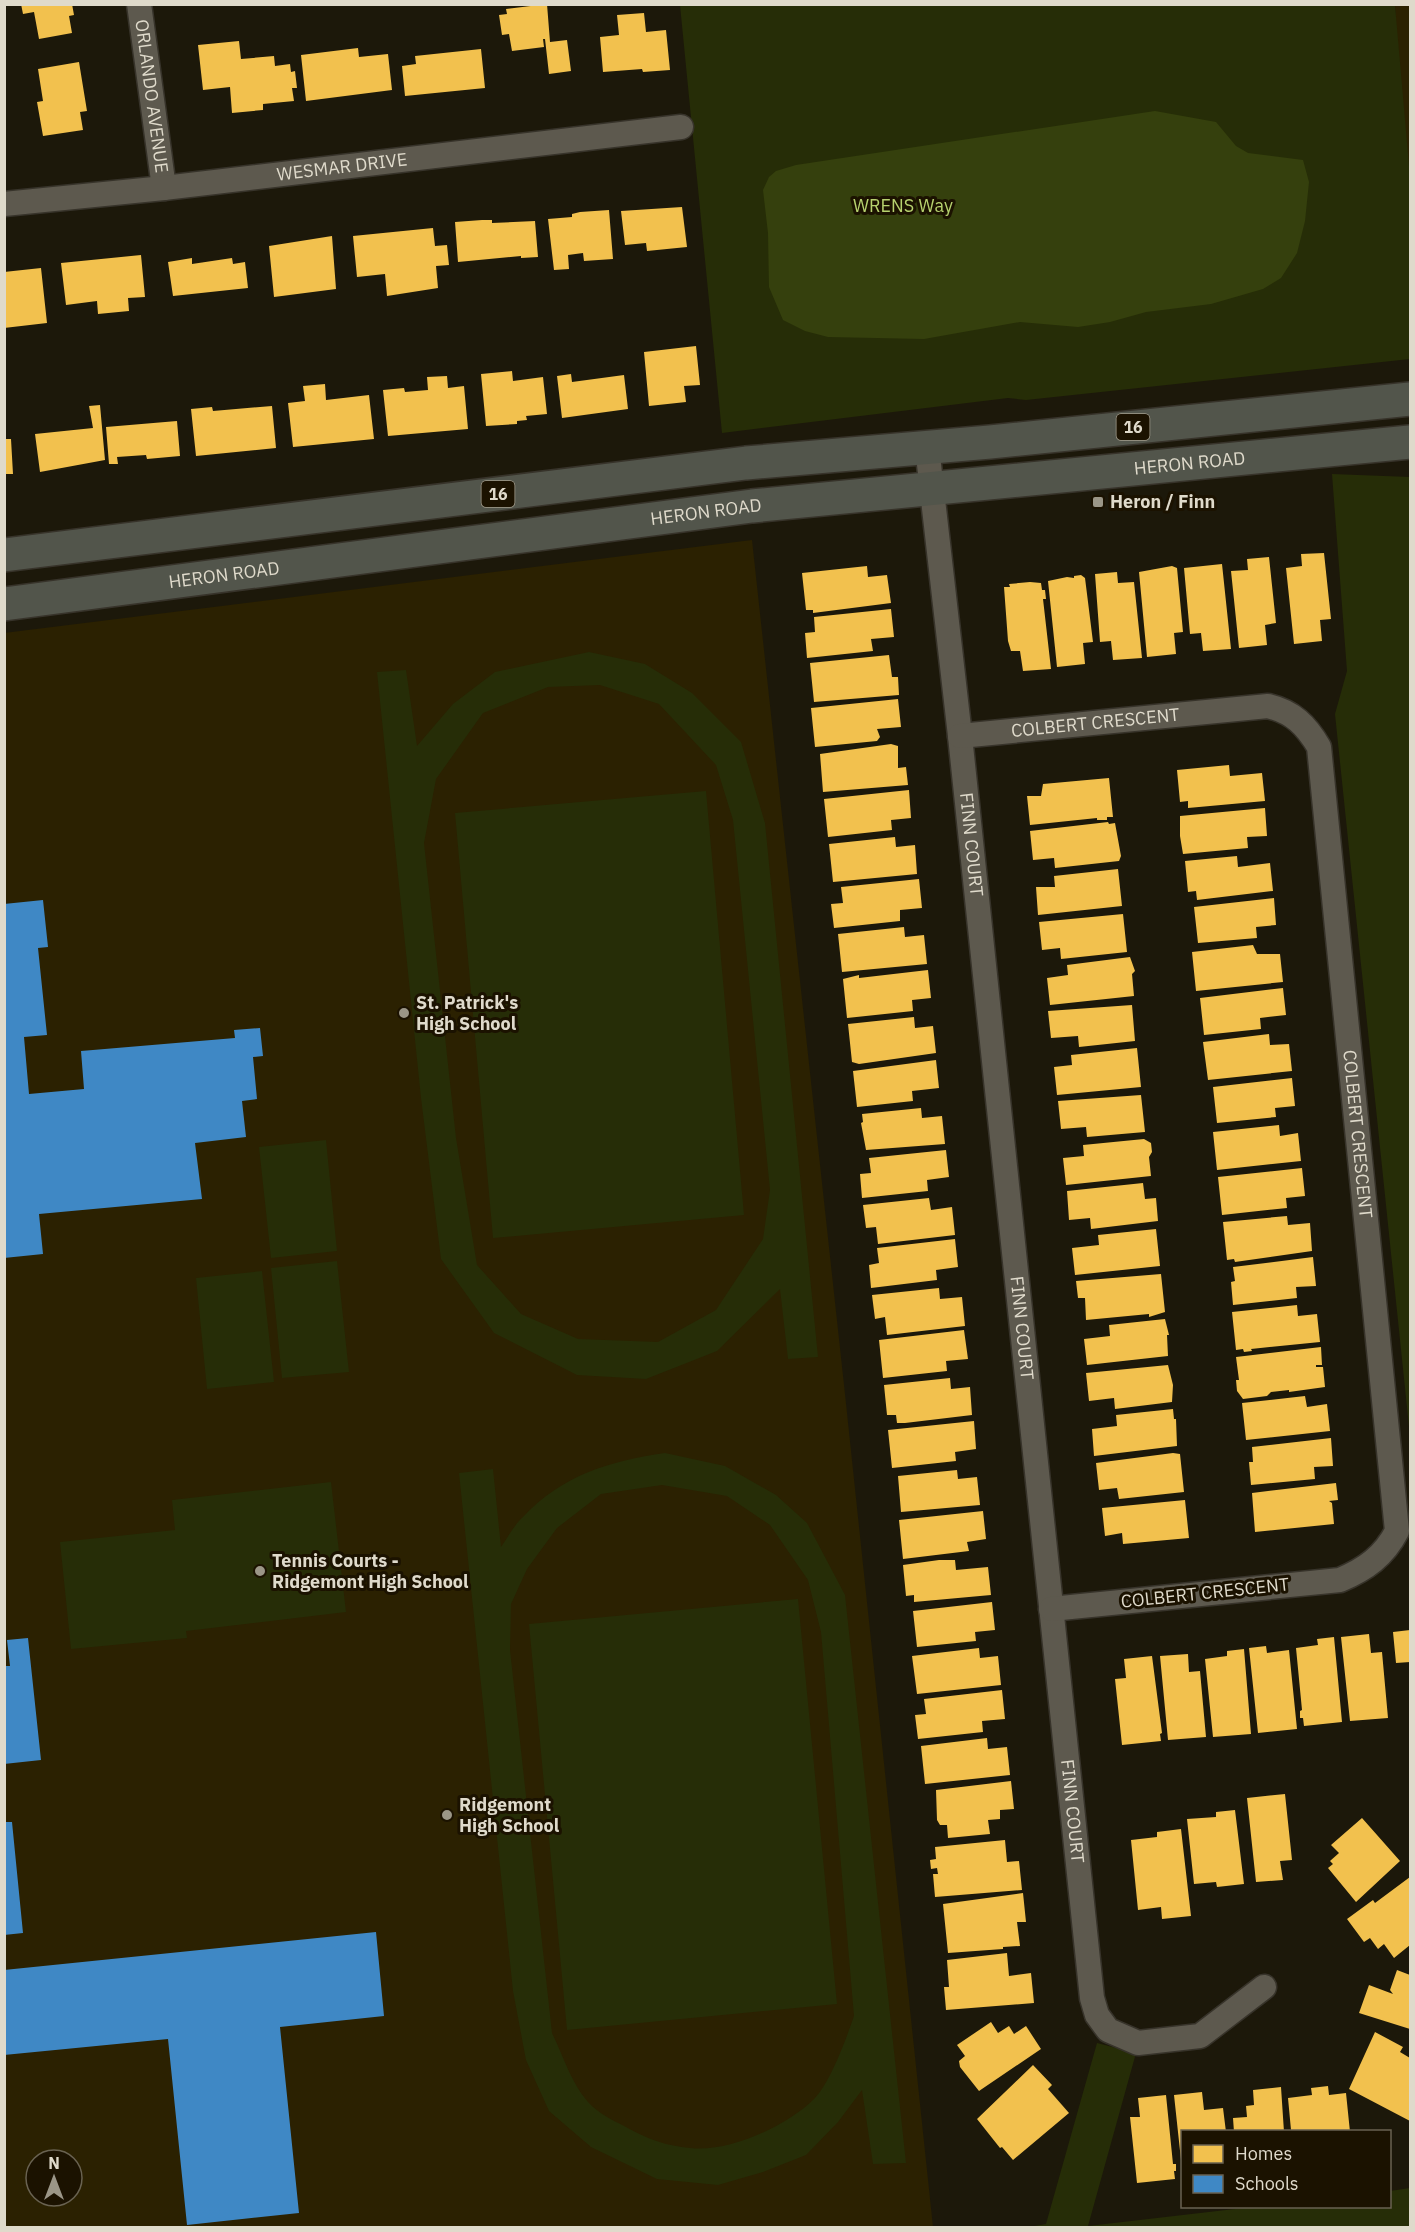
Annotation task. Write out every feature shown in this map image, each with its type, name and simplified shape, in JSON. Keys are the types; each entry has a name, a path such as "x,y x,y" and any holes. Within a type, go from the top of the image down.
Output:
{"main road":[{"name":"16","path":"4,555 734,464 1410,399"},
{"name":"HERON ROAD","path":"4,604 752,506 1410,442"}],"street":[{"name":"ORLANDO AVENUE","path":"139,4 164,188"},
{"name":"WESMAR DRIVE","path":"4,204 164,188 681,127"},
{"name":"FINN COURT","path":"927,447 960,736 1092,1998 1097,2015 1108,2030 1138,2043 1200,2036 1264,1988"},
{"name":"COLBERT CRESCENT","path":"960,736 1268,706 1285,710 1306,726 1318,747 1397,1531 1387,1549 1362,1571 1340,1580 1051,1609"}],"shaded area":[{"path":"1395,5 1410,5 1410,183 1396,26"},
{"path":"752,540 933,2227 5,2227 4,633"}],"green space":[{"name":"WRENS Way","path":"680,5 1395,5 1410,177 1410,359 1026,400 1008,398 722,433"},
{"path":"1155,111 1216,122 1236,146 1248,153 1303,160 1309,182 1305,221 1297,253 1281,278 1263,289 1211,304 1146,312 1110,322 1078,327 1020,322 924,339 828,337 805,331 783,320 769,287 768,233 763,190 769,177 776,171 796,165"},
{"path":"1332,474 1410,477 1410,1436 1335,714 1347,671"},
{"path":"589,652 645,664 692,693 741,742 765,823 818,1357 788,1359 780,1289 717,1351 646,1379 577,1375 494,1333 441,1259 421,1098 377,672 406,670 417,746 453,704 495,672","holes":["600,685 659,704 716,765 733,820 770,1190 763,1239 716,1310 658,1342 578,1339 521,1314 477,1265 456,1138 424,843 436,779 483,713 548,687"]},
{"path":"706,791 744,1215 493,1238 455,813"},
{"path":"326,1140 337,1251 271,1258 259,1147"},
{"path":"337,1261 349,1372 282,1378 271,1268"},
{"path":"262,1271 274,1382 207,1389 196,1278"},
{"path":"665,1453 725,1466 776,1495 807,1523 845,1595 906,2163 873,2164 862,2090 838,2122 806,2155 763,2172 718,2185 657,2179 591,2147 549,2111 526,2060 513,1991 459,1473 493,1469 501,1547 520,1520 554,1490 588,1472 645,1456","holes":["662,1485 727,1496 770,1525 808,1580 821,1632 854,2016 827,2081 821,2091 804,2108 774,2127 740,2141 722,2146 690,2148 673,2146 649,2138 596,2110 577,2086 552,2033 510,1650 511,1604 527,1569 557,1528 601,1494"]},
{"name":"Tennis Courts - Ridgemont High School","path":"331,1482 346,1612 186,1631 187,1638 71,1649 60,1542 175,1530 172,1500"},
{"path":"798,1599 837,2004 567,2030 529,1624"},
{"path":"1097,2043 1136,2053 1088,2226 1243,2208 1391,2208 1391,2191 1410,2188 1410,2227 1023,2228 1046,2224"}],"building: Homes":[{"path":"21,4 72,4 74,15 69,16 72,33 39,39 34,12 23,14"},
{"path":"547,4 550,42 567,40 571,71 549,74 545,39 543,39 544,47 512,51 509,34 502,35 499,15 507,14 506,9"},
{"path":"644,13 646,32 666,30 670,70 643,72 642,69 603,72 600,37 619,35 617,15"},
{"path":"239,41 241,59 274,56 275,66 290,64 291,72 295,71 297,88 292,88 294,101 263,104 263,110 232,113 230,87 203,90 198,45"},
{"path":"358,48 359,57 388,54 392,90 306,101 301,55"},
{"path":"481,49 485,88 405,96 402,66 416,64 415,56"},
{"path":"79,62 87,111 80,112 83,130 43,136 37,102 43,101 38,69"},
{"path":"682,207 687,247 647,251 646,243 625,245 621,211"},
{"path":"609,210 613,259 584,261 583,253 568,255 569,269 554,270 548,219 572,217 572,214 580,212"},
{"path":"492,220 492,223 535,221 538,257 521,258 521,256 458,262 455,222"},
{"path":"433,228 435,246 447,245 449,265 436,266 438,288 387,296 385,274 357,277 353,236"},
{"path":"332,236 336,289 274,297 269,246"},
{"path":"141,255 145,297 128,298 129,311 98,314 97,301 66,305 61,263"},
{"path":"192,258 192,264 232,258 233,264 245,262 248,288 173,296 168,262"},
{"path":"41,268 47,323 4,328 4,272"},
{"path":"696,346 700,385 684,386 686,402 649,406 644,352"},
{"path":"512,371 513,381 543,377 547,414 526,416 527,420 517,421 517,424 486,426 481,374"},
{"path":"571,374 572,382 624,375 628,409 562,418 557,376"},
{"path":"447,376 448,388 464,386 468,429 388,436 383,390 404,388 405,392 428,390 427,377"},
{"path":"325,384 326,400 369,395 374,439 293,447 288,403 305,401 303,386"},
{"path":"100,405 105,460 40,472 35,434 93,428 89,406"},
{"path":"272,406 276,448 196,456 191,409 212,407 213,411"},
{"path":"177,421 180,456 147,459 146,455 117,457 118,464 109,464 106,427"},
{"path":"4,439 11,439 13,474 4,474"},
{"path":"1324,553 1331,619 1320,620 1322,641 1294,644 1286,568 1302,566 1301,554"},
{"path":"1269,557 1276,623 1265,625 1267,645 1239,648 1231,571 1248,570 1247,559"},
{"path":"1222,564 1231,649 1203,651 1201,633 1190,634 1184,568"},
{"path":"867,566 868,577 887,575 891,603 813,613 813,610 806,610 802,573"},
{"path":"1172,566 1177,568 1183,632 1174,633 1176,654 1147,657 1139,572"},
{"path":"1117,572 1118,583 1134,582 1142,658 1113,660 1111,641 1100,642 1095,574"},
{"path":"1081,575 1085,578 1093,642 1083,643 1085,664 1057,667 1048,581"},
{"path":"1041,583 1042,590 1045,590 1046,599 1043,599 1051,669 1023,671 1020,651 1011,651 1008,641 1004,587 1010,587 1009,584"},
{"path":"891,609 894,637 871,639 873,651 807,658 805,633 815,632 814,617"},
{"path":"889,655 892,677 898,677 899,695 814,702 810,663"},
{"path":"898,699 901,727 877,729 880,737 877,741 815,747 811,708"},
{"path":"891,744 898,746 898,768 906,767 908,785 823,792 820,754"},
{"path":"1229,765 1230,776 1262,773 1265,801 1188,808 1188,801 1180,802 1177,770"},
{"path":"1109,778 1113,817 1107,817 1107,820 1097,820 1097,818 1030,825 1027,796 1041,796 1043,784"},
{"path":"909,790 911,818 891,820 892,830 828,837 824,799"},
{"path":"1265,808 1267,836 1247,837 1248,848 1183,854 1180,816"},
{"path":"1108,822 1109,824 1115,823 1121,856 1119,861 1055,868 1054,858 1033,860 1030,831"},
{"path":"895,837 896,847 915,845 917,874 833,882 829,844"},
{"path":"1237,856 1238,867 1270,863 1273,891 1197,900 1196,891 1188,892 1185,861"},
{"path":"1118,869 1122,906 1038,915 1036,887 1055,887 1054,876"},
{"path":"919,879 922,908 900,910 900,921 834,928 831,904 843,903 841,887"},
{"path":"1274,898 1276,925 1256,927 1257,938 1198,943 1194,907"},
{"path":"1123,914 1127,952 1061,959 1060,948 1042,950 1039,922"},
{"path":"904,927 905,937 924,935 927,964 842,972 838,934"},
{"path":"1253,945 1257,954 1280,954 1283,982 1196,991 1192,952"},
{"path":"1130,957 1135,971 1132,974 1134,996 1050,1005 1047,978 1068,975 1067,965"},
{"path":"928,970 931,998 912,1000 913,1011 847,1018 843,979 859,975 859,978"},
{"path":"1283,988 1286,1015 1260,1018 1261,1029 1204,1035 1200,998"},
{"path":"1132,1005 1135,1041 1079,1047 1078,1036 1051,1038 1048,1011"},
{"path":"914,1017 915,1028 933,1026 936,1053 859,1064 852,1062 848,1024"},
{"path":"1269,1034 1270,1045 1289,1044 1292,1071 1208,1080 1203,1042"},
{"path":"1137,1048 1141,1087 1057,1095 1054,1067 1072,1065 1071,1055"},
{"path":"936,1060 939,1088 912,1091 913,1101 857,1107 853,1071"},
{"path":"1292,1078 1295,1106 1275,1108 1276,1117 1217,1123 1213,1087"},
{"path":"1141,1095 1145,1132 1087,1137 1086,1127 1061,1129 1058,1101"},
{"path":"921,1108 922,1118 942,1116 945,1144 866,1150 861,1123 863,1122 862,1114"},
{"path":"1279,1125 1280,1136 1298,1133 1301,1161 1217,1170 1213,1132"},
{"path":"1144,1139 1151,1143 1152,1152 1149,1157 1151,1176 1066,1185 1063,1158 1084,1156 1083,1145"},
{"path":"946,1150 949,1177 927,1180 928,1191 862,1198 860,1174 871,1173 869,1158"},
{"path":"1302,1168 1305,1196 1286,1198 1287,1208 1222,1215 1218,1177"},
{"path":"1143,1183 1145,1199 1156,1198 1158,1221 1091,1229 1090,1218 1069,1220 1067,1191"},
{"path":"929,1198 931,1210 952,1207 955,1235 878,1244 876,1227 866,1228 863,1205"},
{"path":"1287,1216 1288,1225 1310,1223 1312,1251 1235,1262 1234,1259 1227,1260 1223,1222"},
{"path":"1156,1229 1160,1266 1075,1275 1072,1248 1099,1245 1098,1235"},
{"path":"955,1239 958,1267 936,1270 937,1280 871,1288 869,1265 879,1263 877,1248"},
{"path":"1313,1257 1316,1286 1296,1287 1297,1298 1233,1305 1231,1282 1235,1281 1233,1267"},
{"path":"1161,1274 1165,1312 1149,1317 1149,1314 1086,1320 1085,1298 1078,1298 1076,1281"},
{"path":"939,1288 940,1299 962,1297 965,1326 887,1335 885,1317 875,1319 872,1295"},
{"path":"1297,1305 1298,1316 1317,1314 1320,1342 1251,1349 1252,1351 1244,1352 1243,1349 1236,1350 1232,1312"},
{"path":"1165,1319 1169,1335 1167,1335 1168,1356 1087,1365 1084,1339 1110,1336 1109,1325"},
{"path":"964,1330 968,1359 946,1361 947,1371 883,1378 879,1340"},
{"path":"1321,1347 1322,1365 1316,1365 1316,1367 1323,1367 1325,1387 1271,1392 1267,1396 1243,1399 1237,1391 1236,1380 1239,1380 1236,1357"},
{"path":"1168,1365 1173,1385 1172,1402 1115,1409 1114,1398 1089,1401 1086,1373"},
{"path":"950,1378 951,1389 970,1387 972,1415 897,1423 896,1415 887,1415 884,1385"},
{"path":"1305,1396 1307,1407 1327,1404 1330,1431 1246,1440 1242,1403"},
{"path":"1173,1409 1174,1419 1176,1419 1177,1446 1094,1456 1092,1429 1117,1426 1116,1415"},
{"path":"974,1421 976,1449 955,1452 956,1461 892,1468 888,1430"},
{"path":"1331,1438 1333,1466 1314,1467 1315,1479 1251,1485 1249,1462 1253,1462 1252,1447"},
{"path":"1180,1454 1184,1492 1119,1499 1117,1488 1099,1490 1096,1463"},
{"path":"957,1470 958,1479 977,1477 980,1505 901,1512 898,1476"},
{"path":"1336,1483 1338,1500 1329,1501 1332,1503 1334,1524 1255,1532 1252,1493"},
{"path":"1185,1500 1189,1538 1123,1544 1122,1533 1105,1536 1102,1508"},
{"path":"983,1511 986,1539 967,1542 969,1551 903,1559 899,1520"},
{"path":"955,1560 956,1570 988,1567 991,1595 914,1602 914,1595 906,1596 903,1565"},
{"path":"992,1602 995,1630 975,1632 976,1641 917,1647 913,1611"},
{"path":"1410,1630 1410,1662 1396,1663 1393,1632"},
{"path":"1369,1634 1371,1653 1382,1652 1388,1718 1350,1721 1341,1637"},
{"path":"1334,1637 1342,1722 1304,1726 1303,1718 1300,1718 1302,1710 1296,1648 1318,1645 1317,1639"},
{"path":"1266,1646 1267,1653 1289,1650 1297,1729 1258,1733 1249,1648"},
{"path":"979,1648 980,1658 998,1656 1001,1685 917,1694 912,1656"},
{"path":"1244,1649 1251,1734 1213,1737 1205,1659 1227,1656 1227,1651"},
{"path":"1188,1654 1189,1672 1200,1671 1206,1737 1168,1740 1160,1656"},
{"path":"1152,1656 1162,1733 1160,1734 1161,1741 1122,1745 1115,1679 1126,1678 1124,1659"},
{"path":"1002,1690 1005,1719 982,1721 983,1732 918,1739 915,1715 926,1714 924,1699"},
{"path":"987,1738 988,1749 1007,1747 1010,1775 925,1784 921,1746"},
{"path":"1011,1781 1014,1809 1000,1810 1000,1819 988,1820 990,1834 948,1838 947,1825 940,1825 937,1820 936,1790"},
{"path":"1285,1794 1292,1860 1280,1861 1283,1880 1256,1882 1247,1798"},
{"path":"1235,1810 1244,1884 1217,1887 1216,1882 1194,1884 1187,1819 1216,1817 1216,1812"},
{"path":"1362,1818 1400,1861 1356,1902 1328,1868 1333,1864 1330,1861 1339,1853 1331,1845"},
{"path":"1181,1829 1191,1916 1162,1919 1161,1907 1138,1910 1131,1840 1157,1837 1157,1832"},
{"path":"1005,1840 1007,1862 1019,1861 1022,1890 935,1897 933,1874 938,1874 937,1868 931,1869 930,1860 936,1859 935,1847"},
{"path":"1410,1877 1410,1945 1394,1958 1384,1944 1378,1949 1370,1938 1364,1942 1347,1919 1373,1900 1375,1903"},
{"path":"1023,1893 1026,1922 1017,1922 1020,1946 948,1953 943,1904"},
{"path":"1007,1953 1009,1976 1031,1973 1034,2003 946,2010 944,1987 949,1987 947,1960"},
{"path":"1397,1970 1410,1975 1410,2029 1359,2013 1369,1985 1393,1994 1390,1990"},
{"path":"991,2022 998,2033 1009,2026 1014,2034 1026,2026 1041,2049 979,2091 960,2067 959,2061 965,2056 957,2045"},
{"path":"1375,2032 1403,2047 1400,2052 1410,2058 1410,2121 1349,2089"},
{"path":"1033,2065 1052,2085 1048,2089 1069,2113 1013,2160 1002,2147 1000,2148 977,2119"},
{"path":"1328,2086 1329,2095 1346,2093 1350,2130 1291,2130 1288,2098 1312,2095 1311,2088"},
{"path":"1281,2087 1284,2130 1234,2130 1233,2118 1247,2117 1246,2106 1254,2105 1253,2090"},
{"path":"1202,2092 1204,2110 1223,2108 1226,2130 1181,2130 1181,2160 1174,2095"},
{"path":"1166,2095 1173,2164 1176,2164 1175,2179 1137,2183 1130,2117 1140,2117 1138,2098"}],"building: Schools":[{"path":"43,900 48,947 38,948 47,1035 24,1037 29,1094 84,1089 81,1051 235,1038 234,1030 260,1028 263,1056 253,1057 257,1099 242,1101 246,1137 195,1143 202,1199 39,1214 43,1254 4,1258 4,904"},
{"path":"28,1638 41,1760 4,1764 4,1666 10,1666 7,1640"},
{"path":"4,1822 12,1822 23,1933 4,1935"},
{"path":"376,1932 384,2016 280,2027 299,2213 187,2225 168,2039 4,2055 4,1970"}],"place":[{"name":"Heron / Finn","path":"1098,502"},
{"name":"St. Patrick's High School","path":"404,1013"},
{"name":"Tennis Courts - Ridgemont High School","path":"260,1571"},
{"name":"Ridgemont High School","path":"447,1815"}]}
